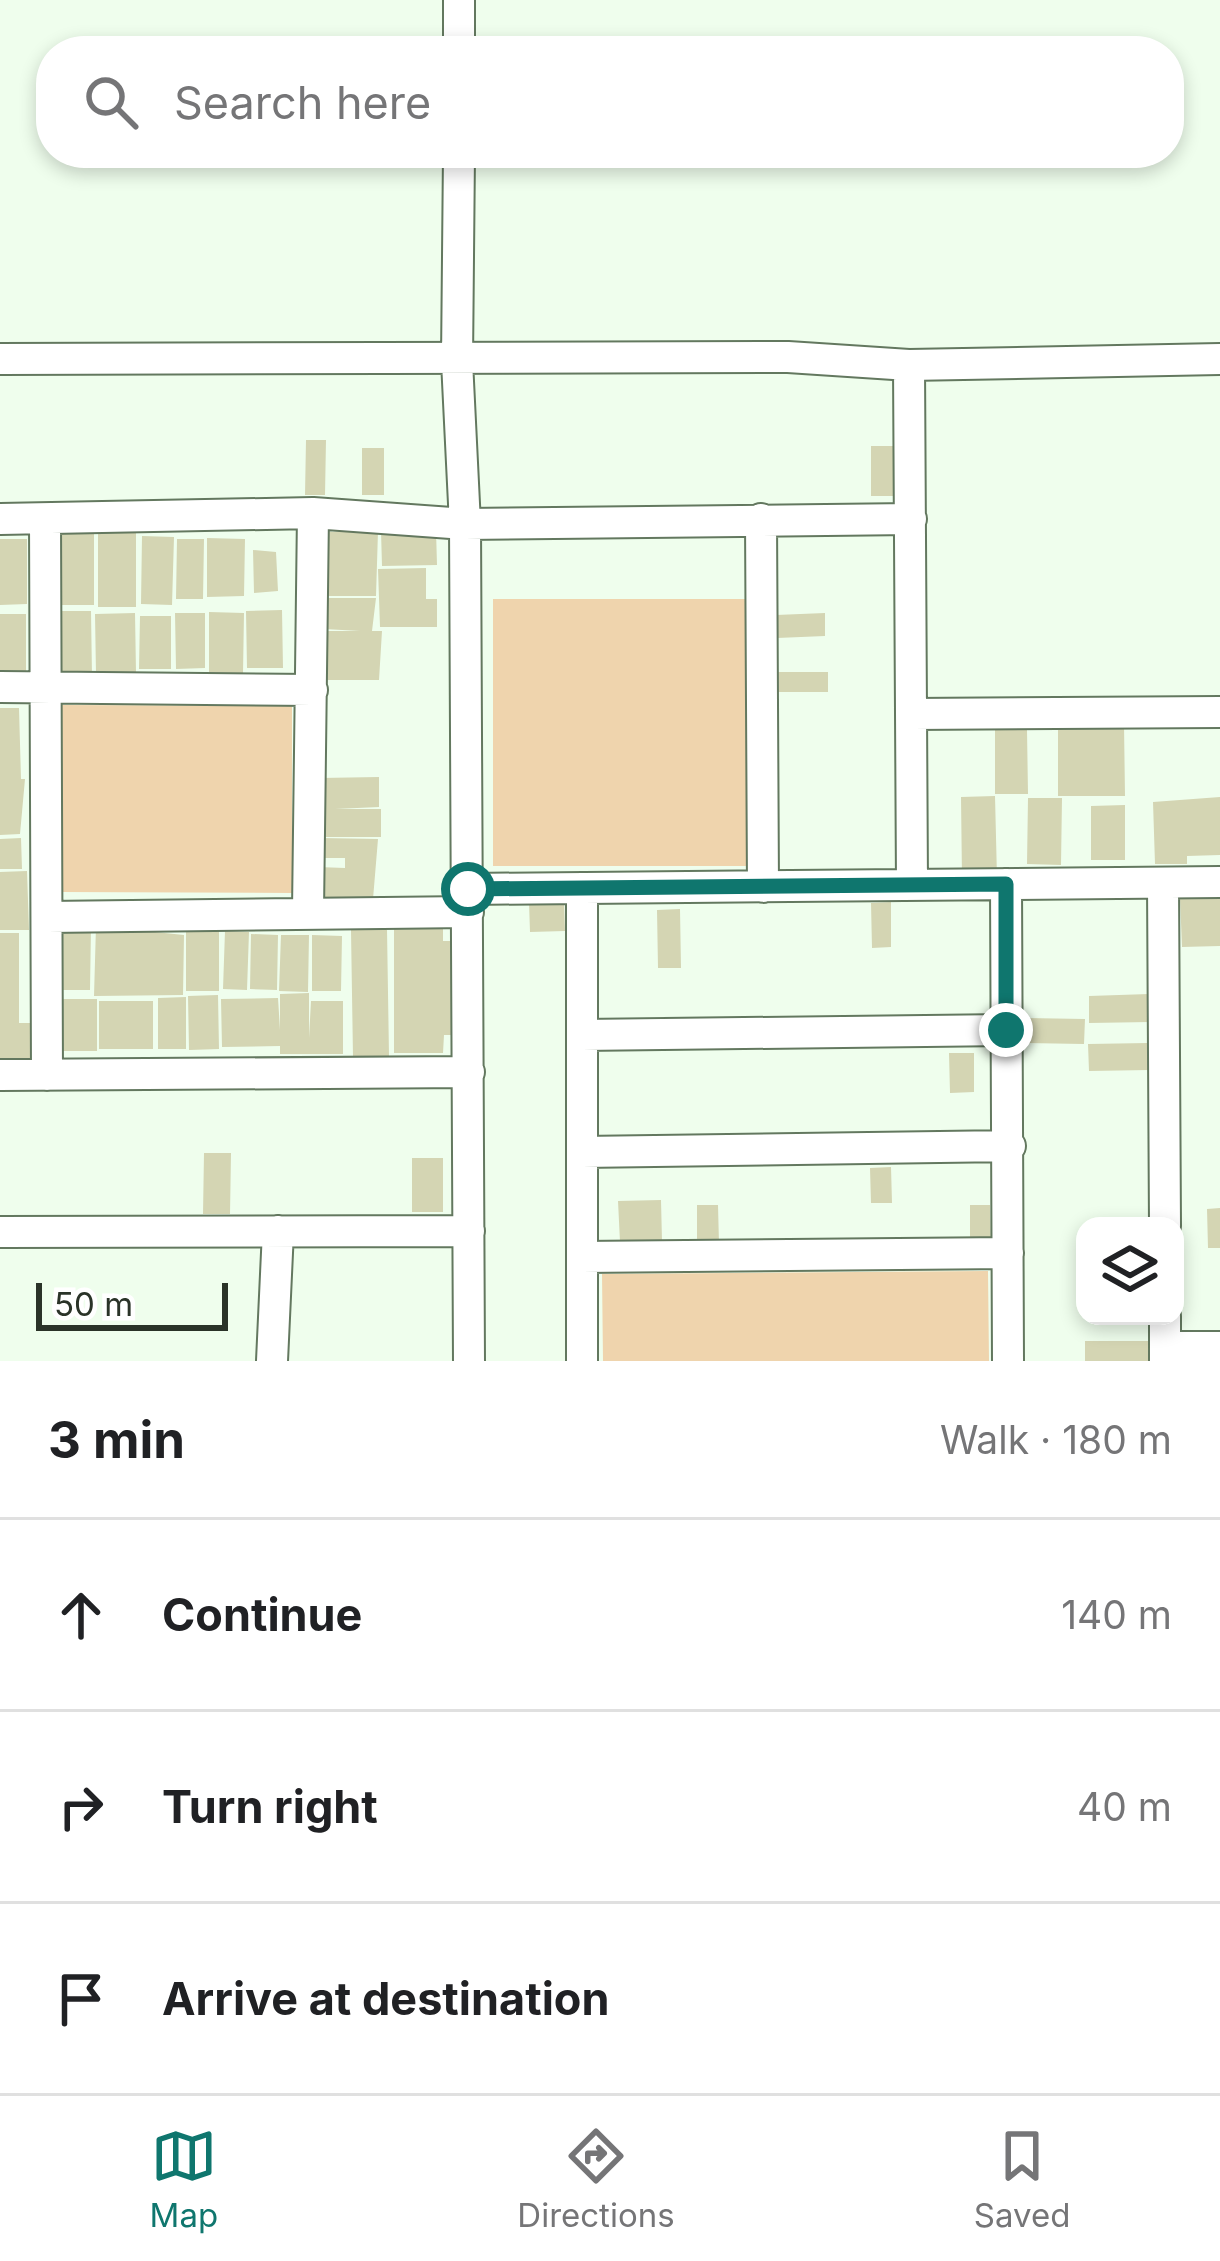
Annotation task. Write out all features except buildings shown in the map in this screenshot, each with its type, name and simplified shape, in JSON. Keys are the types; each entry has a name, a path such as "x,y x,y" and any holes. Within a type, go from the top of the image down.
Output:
{"street":[{"path":"459,0 459,36"},
{"path":"459,168 470,1361"},
{"path":"0,359 788,357 909,365 1220,359"},
{"path":"909,365 912,885"},
{"path":"0,519 314,513 465,524 911,519"},
{"path":"308,911 314,513"},
{"path":"45,519 47,1075"},
{"path":"761,520 764,886"},
{"path":"0,687 312,690"},
{"path":"913,714 1220,712"},
{"path":"48,916 308,911 582,888 1220,882"},
{"path":"1163,883 1165,1217"},
{"path":"1006,884 1008,1361"},
{"path":"582,888 582,1361"},
{"path":"582,1035 1006,1030"},
{"path":"0,1075 469,1072"},
{"path":"582,1152 1010,1146"},
{"path":"272,1361 278,1231"},
{"path":"0,1232 469,1231"},
{"path":"582,1257 1007,1253"},
{"path":"1165,1342 1220,1347"}],"shaded area":[{"path":"493,599 749,599 749,866 493,866"},
{"path":"60,705 292,706 292,893 59,892"},
{"path":"988,1271 989,1361 603,1361 602,1274"}],"route":[{"path":"468,889 1006,884 1006,1030"}]}
